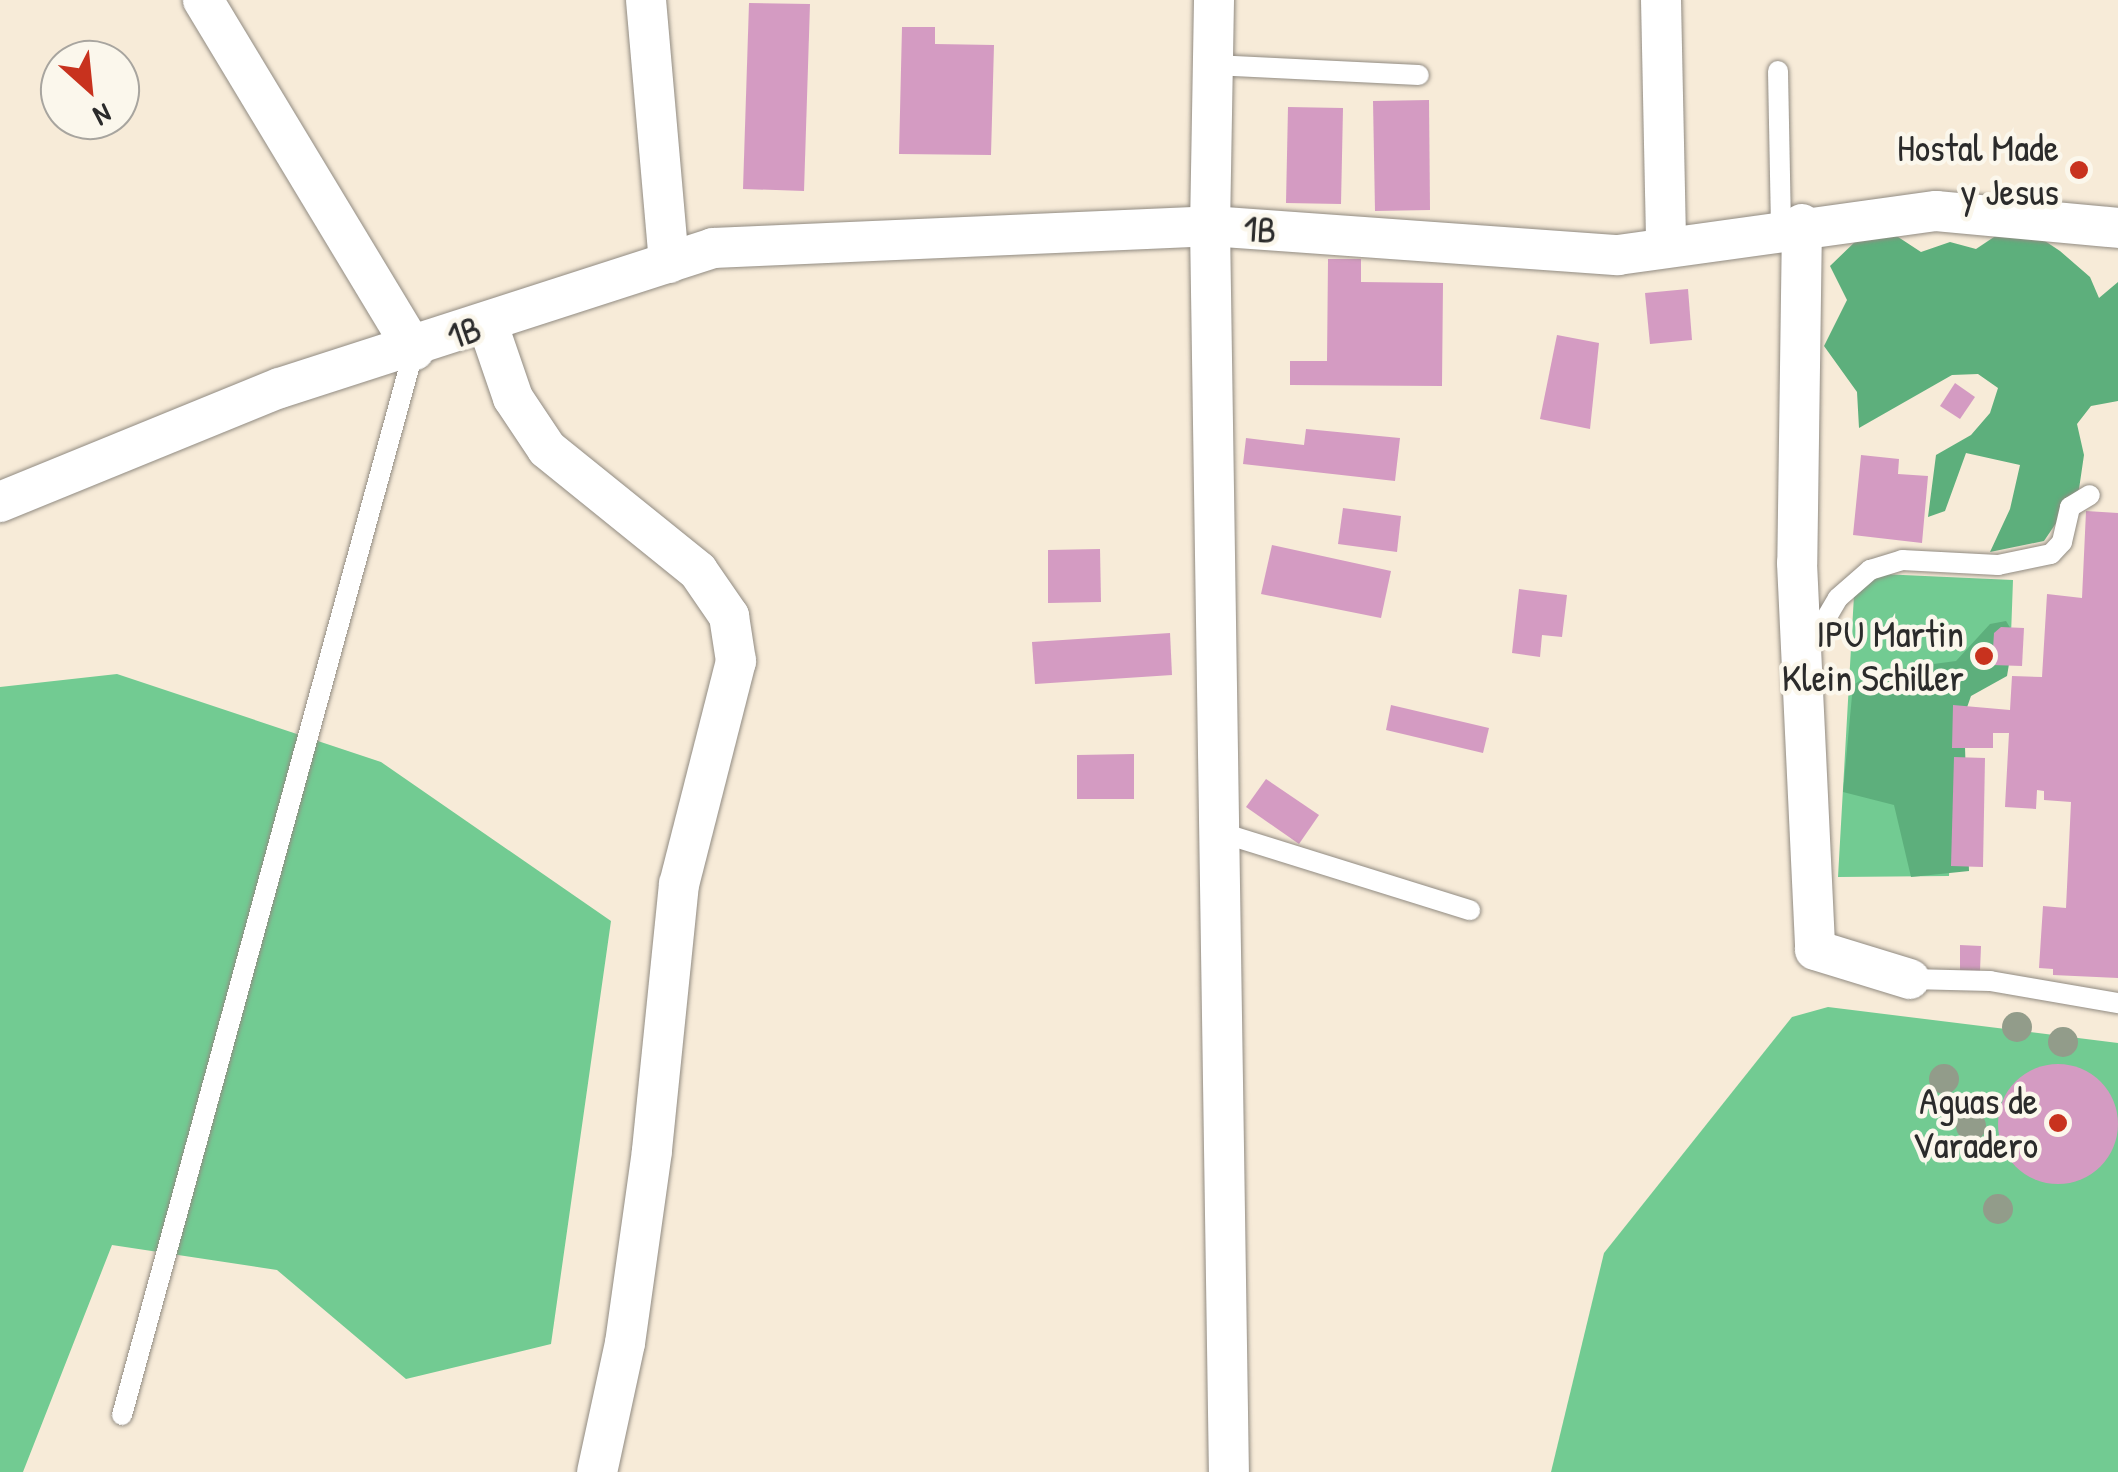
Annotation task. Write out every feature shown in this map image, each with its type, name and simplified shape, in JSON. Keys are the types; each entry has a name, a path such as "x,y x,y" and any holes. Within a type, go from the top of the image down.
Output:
{"street":[{"path":"203,0 414,350"},
{"path":"646,0 669,263"},
{"path":"1214,0 1210,226 1230,1472"},
{"path":"1661,0 1666,247"},
{"name":"1B","path":"0,502 280,388 414,350 714,248 1210,226 1618,254 1791,226 1936,210 2118,228"},
{"path":"1791,226 1802,659 1815,950 1910,979"},
{"path":"488,324 514,398 547,448 698,572 729,616 736,661 680,884 652,1151 624,1343 598,1472"}],"lane":[{"path":"1213,65 1420,75"},
{"path":"1778,71 1791,226"},
{"path":"122,1415 414,350"},
{"path":"1802,659 1838,598 1870,570 1902,560 1998,565 2051,554 2062,542 2070,507 2090,496"},
{"path":"1218,832 1470,910"},
{"path":"1910,979 1990,981 2118,1003"}],"green space":[{"path":"2003,231 2039,237 2060,251 2090,277 2099,298 2118,282 2118,401 2091,406 2077,424 2084,455 2079,489 2044,541 1990,552 2010,509 2020,465 1966,453 1945,511 1928,517 1936,455 1971,435 1990,413 1998,388 1978,374 1952,375 1859,428 1857,392 1824,346 1847,300 1830,266 1860,237 1892,233 1921,252 1950,242 1976,249"},
{"path":"1881,574 2013,580 2010,663 1961,666 1949,876 1838,877 1854,595"},
{"path":"2006,621 2014,634 2007,676 1971,696 1964,716 1969,871 1911,877 1894,805 1843,792 1853,685 1874,672 1956,661 1990,624"},
{"path":"117,674 381,762 611,921 551,1344 406,1379 277,1270 112,1245 23,1472 0,1472 0,687"},
{"path":"1828,1007 2118,1043 2118,1472 1551,1472 1604,1253 1792,1017"}],"building":[{"path":"749,3 810,4 804,191 743,189"},
{"path":"902,27 935,27 935,44 994,45 991,155 899,154"},
{"path":"1429,100 1430,210 1375,211 1373,101"},
{"path":"1288,107 1343,108 1341,204 1286,203"},
{"path":"1328,259 1361,259 1361,282 1443,283 1442,386 1290,385 1290,361 1327,361"},
{"path":"1688,289 1692,340 1650,344 1645,293"},
{"path":"1557,335 1599,343 1590,429 1540,419"},
{"path":"1955,383 1975,397 1960,419 1940,406"},
{"path":"1306,429 1400,438 1395,481 1243,464 1246,438 1304,445"},
{"path":"1861,455 1899,459 1898,474 1928,476 1922,543 1853,535"},
{"path":"1343,508 1401,516 1397,552 1338,544"},
{"path":"2086,511 2118,513 2118,978 2053,975 2053,969 2039,968 2043,906 2066,908 2071,802 2044,800 2044,791 2037,790 2036,809 2005,807 2009,733 1993,733 1993,748 1952,748 1953,705 2010,710 2012,676 2042,677 2047,594 2082,598"},
{"path":"1272,545 1391,571 1381,618 1261,594"},
{"path":"1100,549 1101,602 1048,603 1048,550"},
{"path":"1519,589 1567,595 1562,637 1542,635 1540,657 1512,653"},
{"path":"2001,627 2024,628 2022,666 1992,665 1994,633"},
{"path":"1170,633 1172,675 1035,684 1032,642"},
{"path":"1391,705 1489,728 1483,753 1386,730"},
{"path":"1134,754 1134,799 1077,799 1077,755"},
{"path":"1954,757 1985,758 1983,867 1951,866"},
{"path":"1266,779 1319,815 1299,844 1246,807"},
{"path":"1960,945 1981,946 1980,971 1960,970"},
{"name":"Aguas de Varadero","path":"2058,1064 2081,1069 2100,1082 2113,1101 2118,1124 2113,1147 2100,1166 2081,1179 2058,1184 2035,1179 2016,1166 2003,1147 1998,1124 2003,1101 2016,1082 2035,1069"}],"place":[{"name":"Hostal Made y Jesus","path":"2079,170"},
{"name":"IPU Martin Klein Schiller","path":"1984,656"},
{"name":"Aguas de Varadero","path":"2058,1123"}]}
